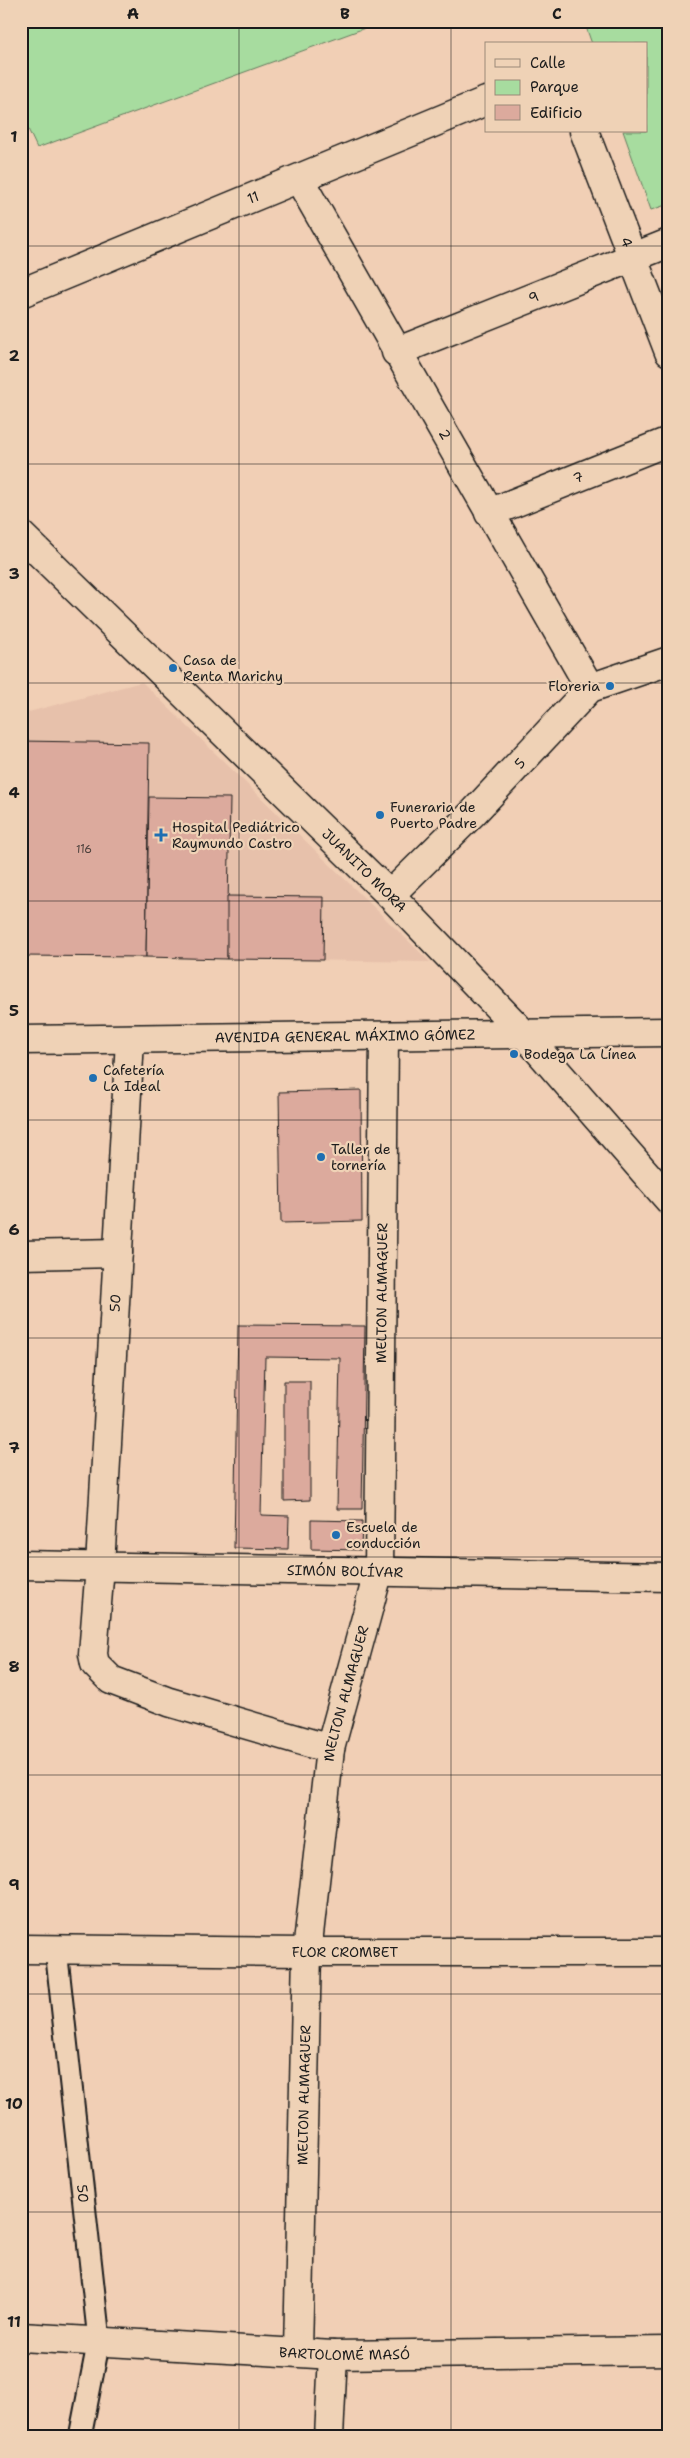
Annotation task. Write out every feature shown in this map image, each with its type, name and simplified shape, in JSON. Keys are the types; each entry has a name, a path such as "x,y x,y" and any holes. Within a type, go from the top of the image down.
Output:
{"street":[{"name":"11","path":"21,293 485,101"},
{"name":"4","path":"584,132 634,256 669,352"},
{"name":"2","path":"299,179 396,352 590,688"},
{"name":"9","path":"396,352 669,243"},
{"name":"7","path":"489,513 669,441"},
{"name":"JUANITO MORA","path":"21,535 390,895 525,1035 669,1200"},
{"name":"5","path":"390,895 474,812 590,688 669,661"},
{"name":"AVENIDA GENERAL MÁXIMO GÓMEZ","path":"21,1040 669,1032"},
{"name":"MELTON ALMAGUER","path":"298,2351 307,1952 330,1749 379,1570 384,1037"},
{"name":"50","path":"130,1040 100,1566 93,1654 95,1664 112,1680 169,1702 330,1749"},
{"path":"21,1255 118,1253"},
{"name":"SIMÓN BOLÍVAR","path":"21,1565 379,1570 669,1577"},
{"name":"FLOR CROMBET","path":"21,1948 307,1952 669,1952"},
{"name":"BARTOLOMÉ MASÓ","path":"21,2337 298,2351 332,2355 669,2351"},
{"path":"329,2437 332,2355"}],"lane":[{"name":"50","path":"56,1949 100,2340 80,2437"}],"shaded area":[{"name":"Hospital Pediátrico Raymundo Castro","path":"142,682 430,962 21,956 21,714"}],"green space":[{"path":"21,21 384,21 37,148 21,114"},
{"path":"584,21 669,21 669,204 651,210 623,132 648,132 648,42 591,42"}],"building":[{"path":"21,741 149,743 146,957 21,956"},
{"path":"149,797 230,798 227,959 146,957"},
{"path":"227,896 324,897 323,960 227,959"},
{"name":"Taller de tornería","path":"361,1090 362,1221 281,1223 279,1092"},
{"path":"238,1325 365,1326 362,1509 337,1509 340,1358 265,1357 261,1515 289,1516 288,1549 234,1548"},
{"path":"284,1381 310,1381 310,1500 284,1501"},
{"name":"Escuela de conducción","path":"311,1520 362,1521 361,1550 311,1549"}],"place":[{"name":"Casa de Renta Marichy","path":"173,668"},
{"name":"Floreria","path":"610,686"},
{"name":"Funeraria de Puerto Padre","path":"380,815"},
{"name":"Hospital Pediátrico Raymundo Castro","path":"161,835"},
{"name":"Bodega La Línea","path":"514,1054"},
{"name":"Cafetería La Ideal","path":"93,1078"},
{"name":"Taller de tornería","path":"321,1157"},
{"name":"Escuela de conducción","path":"336,1535"}]}
